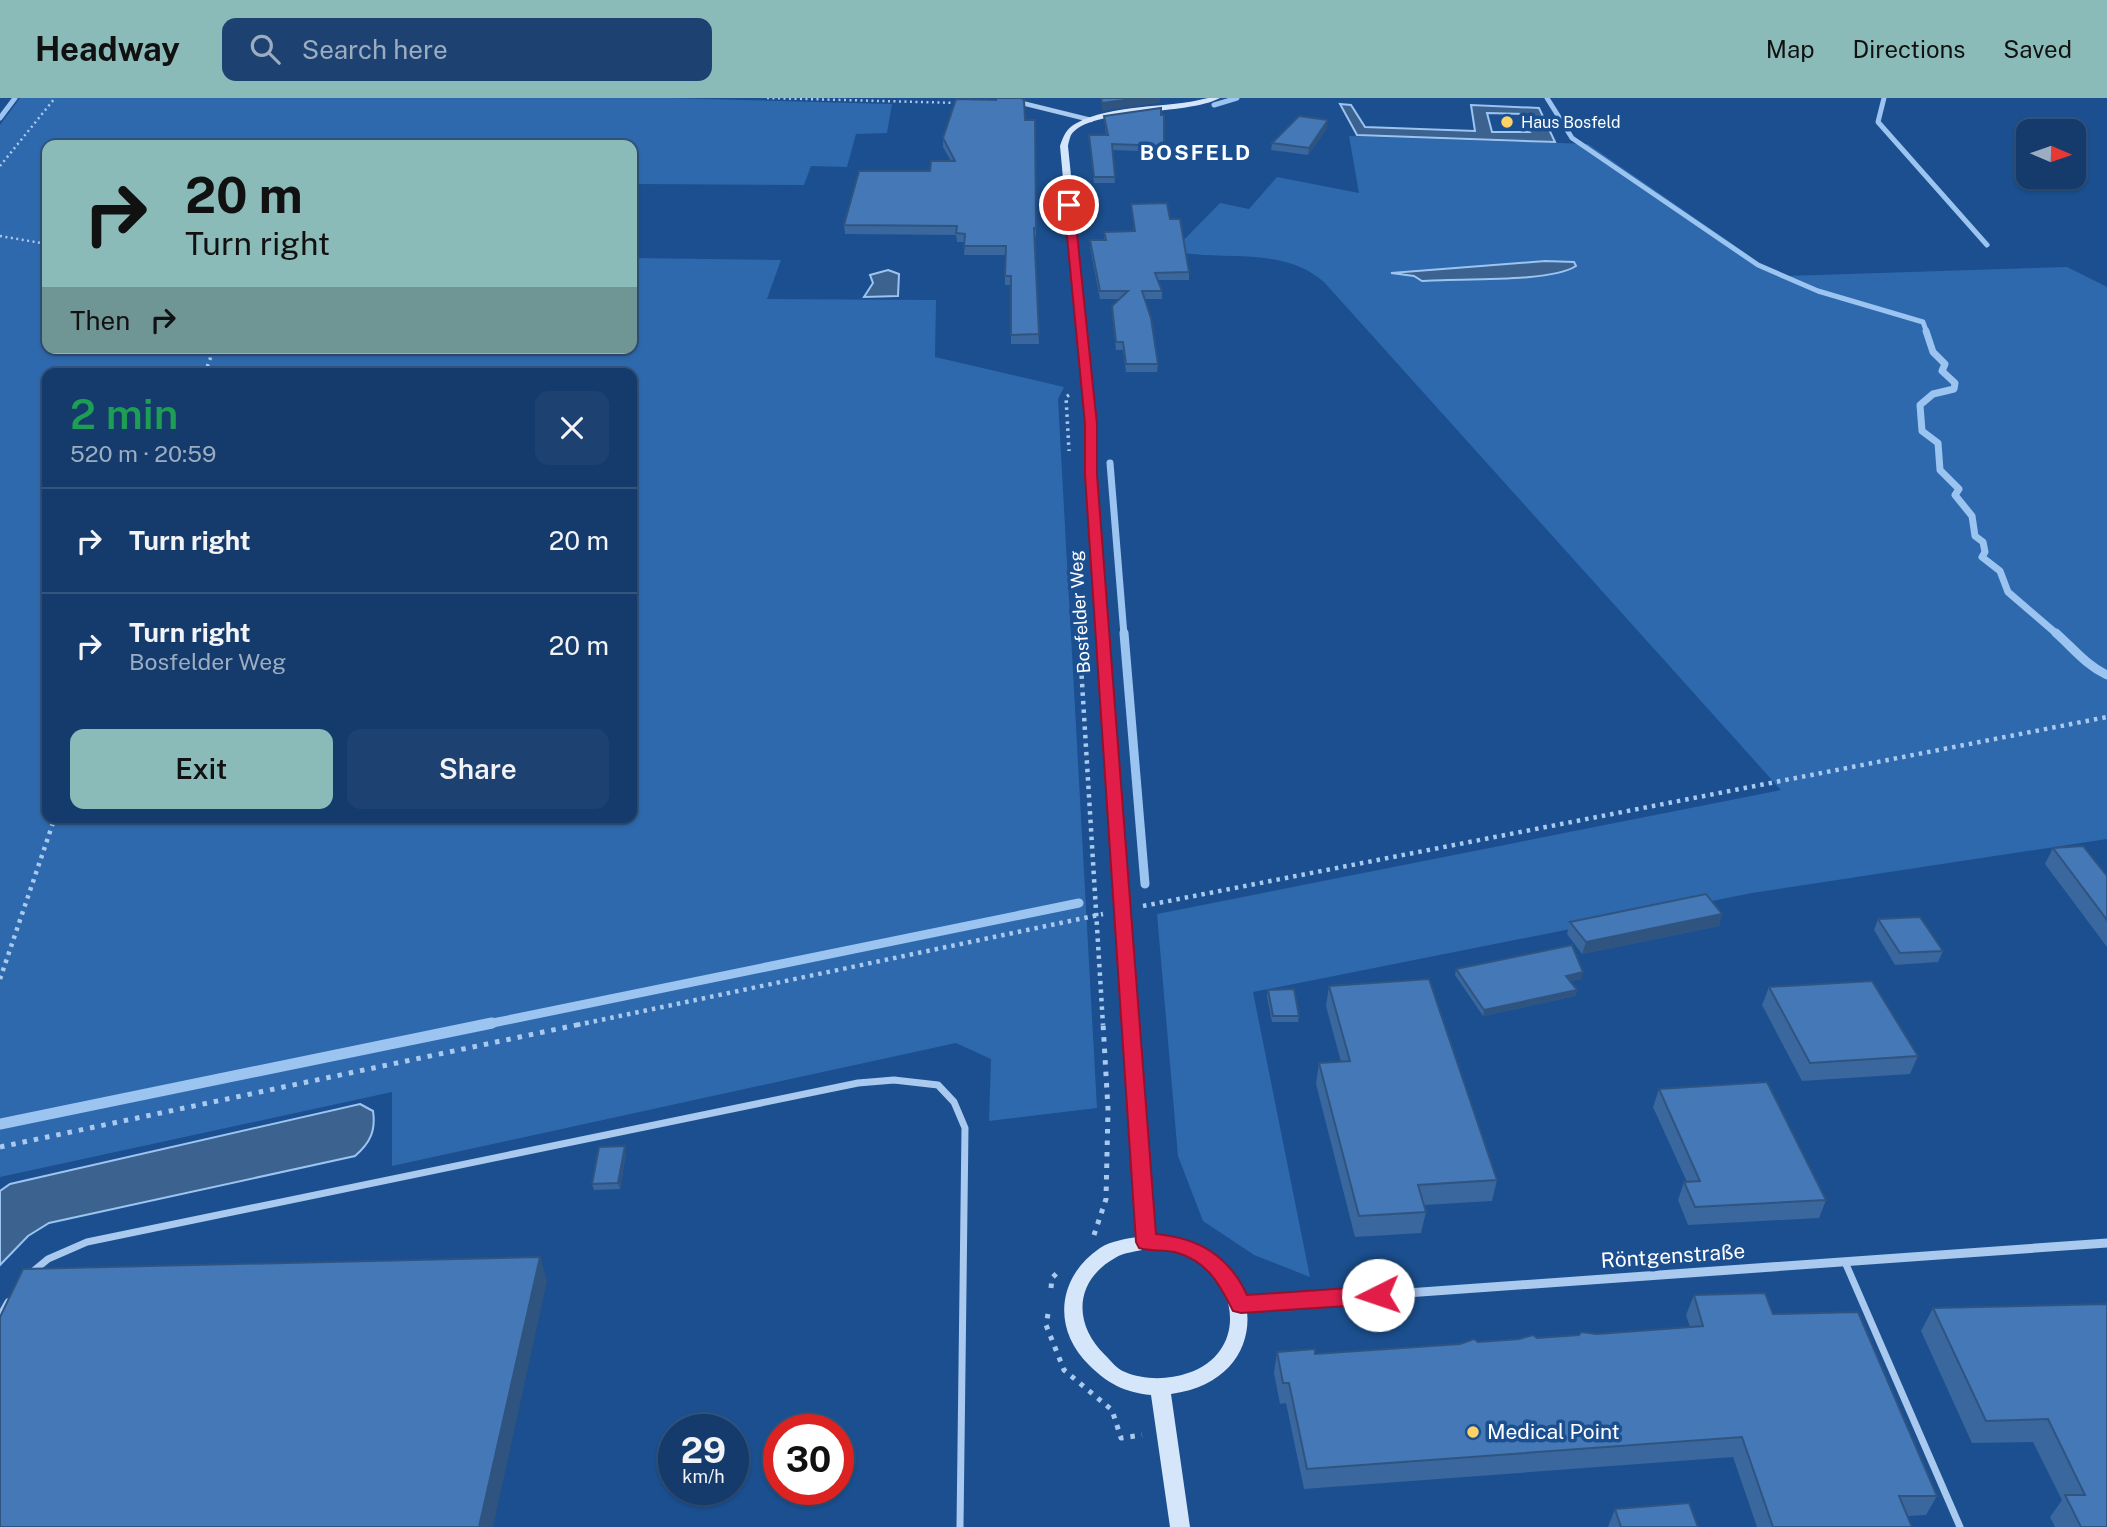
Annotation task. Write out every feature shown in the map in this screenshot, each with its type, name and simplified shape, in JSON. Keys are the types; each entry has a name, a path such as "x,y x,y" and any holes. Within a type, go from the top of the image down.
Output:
{"street":[{"path":"1018,98 1022,103 1091,120"},
{"name":"Bosfelder Weg","path":"1146,1242 1092,488 1087,383 1064,146 1067,135 1091,120 1216,98"},
{"path":"1146,1242 1178,1244 1207,1257 1229,1278 1241,1304 1240,1335 1224,1362 1195,1381 1160,1388 1117,1378 1084,1351 1071,1315 1080,1279 1107,1253 1146,1242"},
{"name":"Röntgenstraße","path":"1241,1304 2107,1243"},
{"path":"1160,1388 1180,1527"}],"lane":[{"path":"28,1276 48,1259 87,1242 858,1083 894,1080 938,1085 954,1102 965,1128 960,1527"},
{"path":"1845,1262 1960,1527"},
{"path":"0,1316 12,1294"}],"path":[{"path":"0,166 55,98"},
{"path":"767,98 965,103"},
{"path":"0,236 42,243"},
{"path":"1069,465 1066,397 1087,383"},
{"path":"1076,588 1094,916 1108,1109 1106,1199 1095,1234 1086,1242"},
{"path":"0,1147 1123,910 2107,717"},
{"path":"0,979 53,823"},
{"path":"1061,1269 1052,1278 1046,1325 1064,1370 1112,1410 1121,1438 1167,1431"}],"shaded area":[{"path":"20,98 669,98 892,104 887,133 856,134 847,167 811,166 804,185 637,184 637,140 42,140 42,354 637,354 637,258 781,260 767,299 936,300 935,357 1064,387 1058,399 1097,1108 989,1121 991,1059 956,1043 392,1166 392,1092 0,1177 0,125"},
{"path":"1340,104 1351,105 1365,127 1475,131 1471,105 1539,108 1555,142 1357,135","holes":["1487,113 1524,114 1530,132 1492,132"]},
{"path":"1349,136 1588,144 1760,263 1786,276 2067,267 2107,287 2107,839 1752,893 1253,992 1310,1277 1254,1255 1203,1221 1178,1156 1157,914 1781,790 1324,282 1308,270 1271,259 1173,251 1220,203 1249,209 1277,177 1359,193"},
{"path":"1545,261 1574,262 1576,266 1546,275 1502,279 1422,281 1414,276 1391,273"},
{"path":"888,270 899,274 898,296 864,297 873,283 870,275"},
{"path":"360,1104 373,1111 374,1125 365,1146 355,1156 49,1223 28,1236 0,1265 0,1191 10,1184"}],"building":[{"path":"1021,98 1024,100 1025,120 1035,120 1034,228 1039,334 1011,335 1011,276 1005,276 1006,246 964,246 965,234 956,233 957,226 844,225 859,171 930,171 931,161 955,161 943,138 956,99"},
{"path":"1101,98 1140,98 1102,103"},
{"path":"1161,108 1161,115 1164,115 1164,146 1112,144 1115,177 1094,177 1089,135 1108,135 1104,116"},
{"path":"1299,116 1328,120 1309,148 1272,143"},
{"path":"1167,203 1170,219 1180,219 1189,272 1155,273 1162,291 1142,291 1151,318 1158,364 1126,364 1123,342 1116,342 1112,306 1128,291 1100,291 1090,240 1106,240 1104,232 1135,231 1131,204"},
{"path":"2083,846 2107,876 2107,920 2053,848"},
{"path":"1706,894 1722,914 1586,942 1570,922"},
{"path":"1920,917 1943,951 1900,953 1878,919"},
{"path":"1572,945 1583,972 1566,976 1577,990 1484,1010 1456,969"},
{"path":"1429,979 1497,1180 1418,1185 1426,1212 1359,1216 1319,1063 1350,1061 1329,986"},
{"path":"1872,981 1918,1056 1810,1063 1769,987"},
{"path":"1294,989 1299,1016 1273,1016 1268,990"},
{"path":"1767,1082 1826,1200 1695,1207 1684,1182 1700,1181 1659,1089"},
{"path":"625,1146 618,1183 592,1184 599,1147"},
{"path":"540,1257 479,1527 0,1527 0,1317 23,1269"},
{"path":"1765,1293 1773,1314 1858,1312 1937,1496 1899,1496 1912,1527 1773,1527 1742,1437 1307,1469 1289,1383 1283,1383 1277,1352 1315,1349 1315,1354 1460,1344 1474,1339 1478,1342 1519,1339 1533,1335 1537,1338 1579,1335 1581,1332 1597,1334 1703,1326 1694,1295"},
{"path":"2107,1304 2107,1527 2081,1527 2065,1495 2085,1495 2048,1419 1986,1421 1933,1308"},
{"path":"1689,1503 1698,1527 1621,1527 1615,1509"}],"waterway":[{"path":"0,118 15,98"},
{"path":"1214,105 1237,98"},
{"path":"1547,98 1572,138 1758,265 1818,291 1923,322 1927,333"},
{"path":"1884,98 1878,122 1987,245"},
{"path":"1926,331 1933,352 1945,364 1942,371 1955,383 1954,389 1933,394 1920,405 1922,431 1938,443 1940,470 1959,489 1955,495 1972,516 1975,536 1983,542 1985,552 1982,557 2000,571 2008,592 2058,635"},
{"path":"1110,463 1124,635"},
{"path":"1124,633 1145,884"},
{"path":"2056,633 2086,662 2107,675"},
{"path":"483,1025 1079,903"},
{"path":"0,1124 492,1023"}],"place":[{"name":"Haus Bosfeld","path":"1507,122"},
{"name":"Medical Point","path":"1473,1432"}],"district":[{"name":"BOSFELD","path":"1196,153"}],"route":[{"path":"1069,205 1091,424 1091,475 1139,1112 1146,1242 1178,1244 1207,1257 1229,1278 1241,1304 1378,1295"}]}
